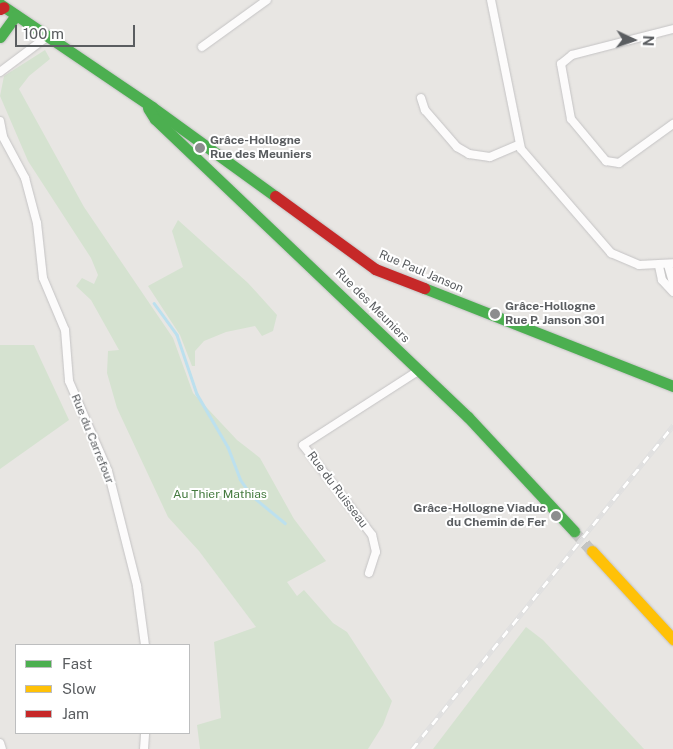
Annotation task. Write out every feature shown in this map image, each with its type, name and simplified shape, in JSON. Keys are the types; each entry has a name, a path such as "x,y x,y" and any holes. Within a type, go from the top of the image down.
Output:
{"main road":[{"name":"Rue Paul Janson","path":"1,6 48,36 376,269 547,339 661,379 673,386"},
{"path":"0,37 16,15"},
{"name":"Rue des Meuniers","path":"146,106 155,119 500,450 574,531"},
{"path":"661,379 673,376"},
{"path":"592,551 673,639"}],"street":[{"path":"202,47 267,0"},
{"path":"491,0 518,145 605,248 632,263 659,266 670,264 673,283"},
{"path":"673,29 572,55 561,64 571,119 610,164 619,163 673,124"},
{"path":"0,72 48,36"},
{"path":"421,98 425,110 457,147 469,154 490,157 518,145"},
{"name":"Rue du Carrefour","path":"0,121 3,137 28,187 37,223 43,278 65,330 69,381 108,471 137,586 145,644"},
{"path":"659,266 662,280 673,292"},
{"name":"Rue du Ruisseau","path":"369,573 376,552 372,535 303,445 418,370"},
{"path":"144,749 145,734"},
{"path":"0,743 2,749"}],"green space":[{"name":"Au Thier Mathias","path":"45,50 50,59 29,76 19,89 84,207 173,338 193,393 237,440 260,458 294,519 326,561 287,582 297,596 304,590 333,623 347,632 392,701 383,725 368,749 200,749 197,725 221,718 214,642 256,627 199,551 168,517 117,408 107,373 108,351 119,350 91,300 76,286 82,278 94,284 98,275 91,258 28,161 0,96 4,76"},
{"path":"178,220 248,283 277,315 273,331 262,336 255,326 226,332 204,341 195,351 195,366 192,366 180,335 148,286 183,267 172,231"},
{"path":"0,345 34,345 69,420 0,469"},
{"path":"526,627 543,640 644,749 433,749"}],"waterway":[{"path":"154,303 177,335 197,394 228,447 240,479 251,495 285,523"}],"tunnel":[{"path":"574,531 592,551"}],"railway":[{"path":"412,749 673,425"}],"traffic: fast":[{"path":"0,4 152,107 275,196"},
{"path":"0,37 16,15"},
{"path":"148,108 155,119 468,417 574,531"},
{"path":"424,288 673,386"}],"traffic: slow":[{"path":"592,551 673,639"}],"traffic: jam":[{"path":"0,9 4,7"},
{"path":"275,196 375,269 424,288"}],"place":[{"name":"Grâce-Hollogne Rue des Meuniers","path":"200,148"},
{"name":"Grâce-Hollogne Rue P. Janson 301","path":"495,314"},
{"name":"Grâce-Hollogne Viaduc du Chemin de Fer","path":"556,516"}]}
